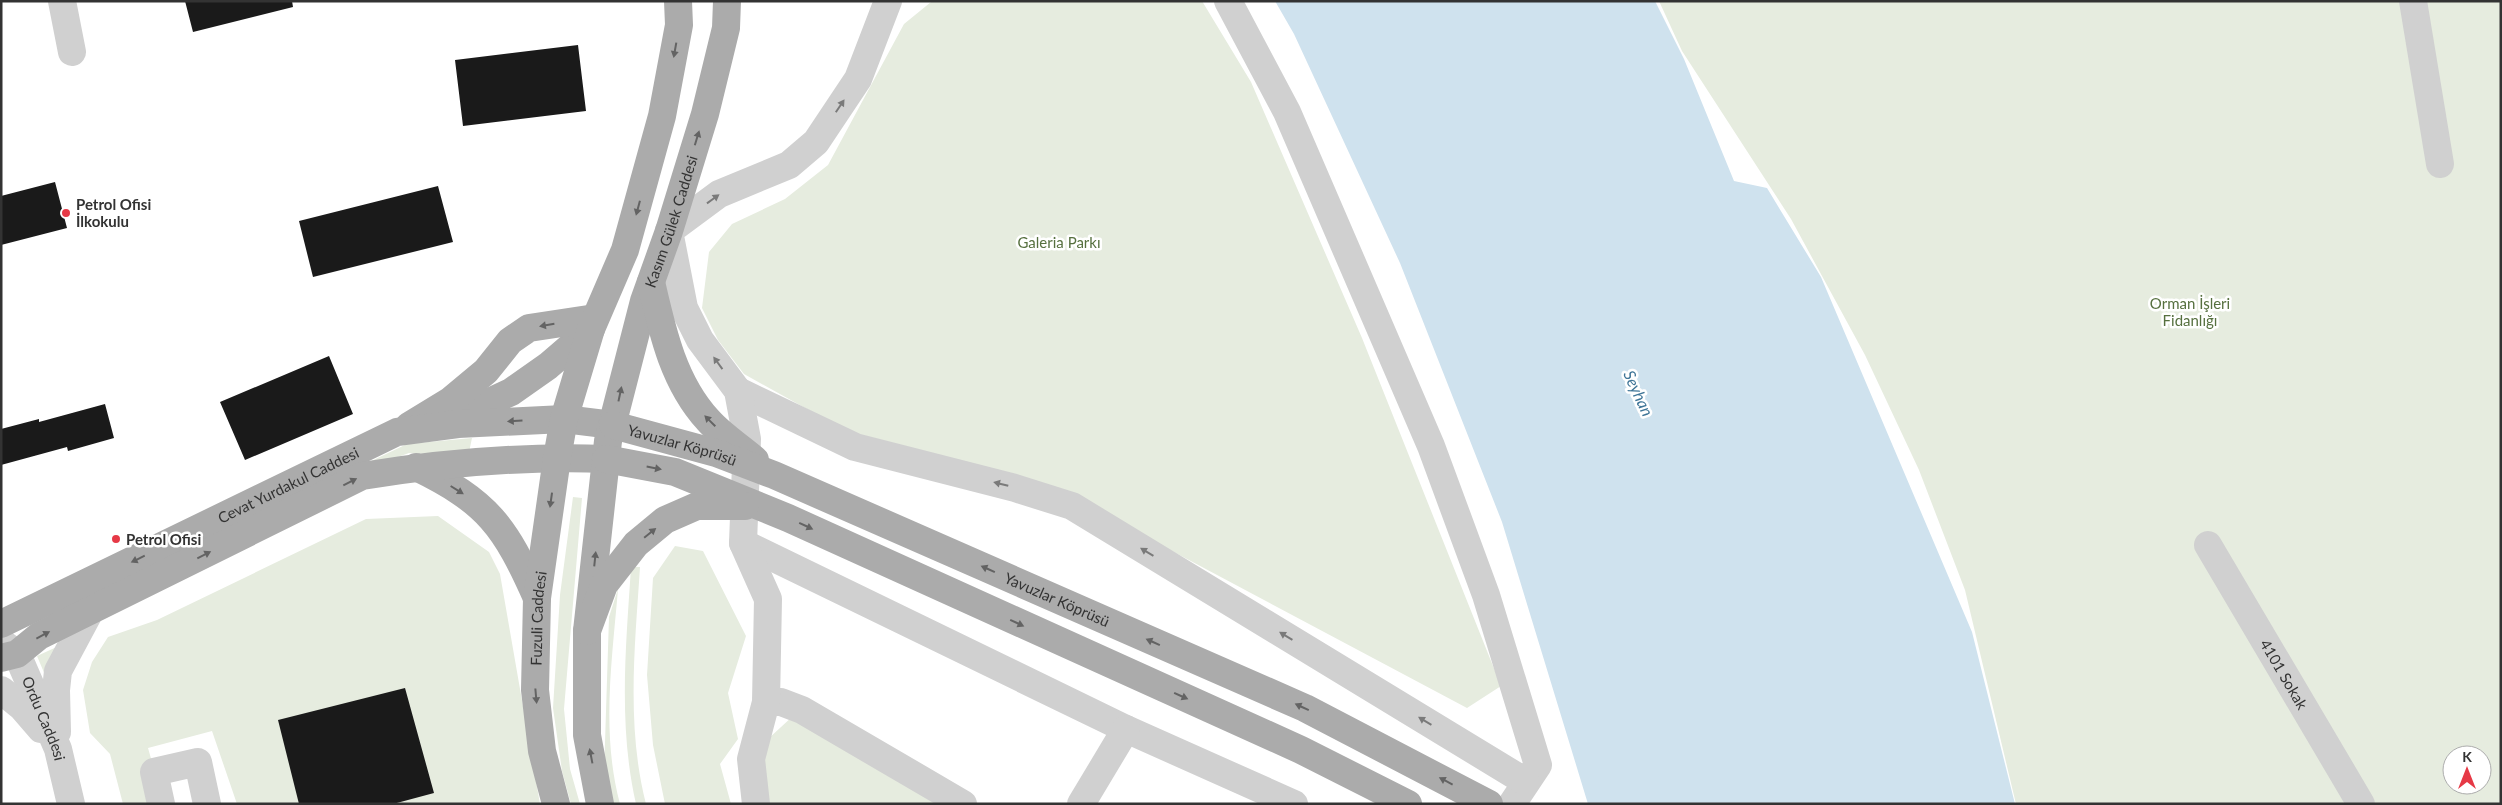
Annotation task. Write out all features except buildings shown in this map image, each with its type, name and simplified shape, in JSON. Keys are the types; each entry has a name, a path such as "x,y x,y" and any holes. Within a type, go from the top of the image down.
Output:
{"main road":[{"path":"561,437 593,324 625,250 662,116 679,25 678,1"},
{"name":"Kasım Gülek Caddesi","path":"609,442 622,381 651,282 669,231 705,114 726,28 726,1"},
{"path":"651,282 664,337 681,382 708,420 774,475"},
{"path":"435,427 511,392 548,366 593,324"},
{"path":"397,432 450,401 486,371 510,341 529,328 593,324"},
{"name":"Cevat Yurdakul Caddesi","path":"1,624 397,432 435,427 561,437"},
{"path":"561,437 609,442"},
{"path":"561,437 609,442"},
{"name":"Cevat Yurdakul Caddesi","path":"6,651 89,613 362,476 561,437"},
{"name":"Fuzuli Caddesi","path":"556,804 542,751 535,690 537,598 561,437"},
{"path":"600,804 587,735 587,631 609,442"},
{"name":"Yavuzlar Köprüsü","path":"609,442 716,453 774,475 1305,708 1489,804"},
{"name":"Yavuzlar Köprüsü","path":"609,442 760,507 1301,750 1408,804"},
{"path":"414,467 442,480 469,497 492,517 508,538 537,598"},
{"path":"587,631 604,585 636,544 665,520 697,506 760,507"}],"street":[{"path":"62,1 72,52"},
{"path":"756,804 750,759 766,702 768,599 743,543 747,440 738,391 700,340 684,308 669,231 719,194 789,165 816,142 858,79 888,1"},
{"path":"738,391 855,447 1015,488 1072,506 1519,793 1538,765 1486,595 1431,446 1287,112 1228,1"},
{"path":"2414,1 2440,164"},
{"path":"743,543 1126,729 1294,804"},
{"name":"4101 Sokak","path":"2208,545 2361,804"},
{"path":"58,749 56,690 58,671 89,613"},
{"name":"Ordu Caddesi","path":"6,651 58,749 71,804"},
{"path":"1,690 22,706 58,749"},
{"path":"766,702 781,702 802,710 963,804"},
{"path":"1081,804 1126,729"},
{"path":"161,804 154,772 198,762 207,804"}],"green space":[{"name":"Galeria Parkı","path":"1202,1 1251,82 1362,338 1501,686 1467,708 1063,493 850,433 744,374 718,340 702,308 709,252 732,224 785,199 828,165 904,24 931,2"},
{"name":"Orman İşleri Fidanlığı","path":"1659,1 2501,1 2501,804 2016,804 1965,590 1919,470 1865,355 1791,219 1682,51"},
{"path":"472,438 468,457 409,453 367,468 32,627 29,624 407,444"},
{"path":"573,497 582,498 564,709 570,769 580,804 571,804 562,771 553,708 560,595"},
{"path":"438,516 489,552 500,574 540,804 237,804 212,731 148,748 164,804 123,804 110,754 90,733 83,690 92,662 108,637 157,620 366,519"},
{"path":"675,546 703,551 746,636 728,693 738,739 720,764 731,804 665,804 653,745 647,675 653,578"},
{"path":"631,567 640,567 634,656 634,716 640,775 646,804 636,804 630,774 625,715 627,626"},
{"path":"618,589 611,670 609,724 614,777 620,804 612,804 604,774 609,617"},
{"path":"61,645 48,682 37,656"},
{"path":"793,716 936,804 766,804 754,752"}],"water":[{"name":"Seyhan","path":"1275,1 1655,1 1684,59 1734,181 1767,188 1821,277 1972,632 2015,804 1588,804 1502,522 1400,263 1294,34"}],"place":[{"name":"Petrol Ofisi İlkokulu","path":"66,213"},
{"name":"Petrol Ofisi","path":"116,539"}]}
